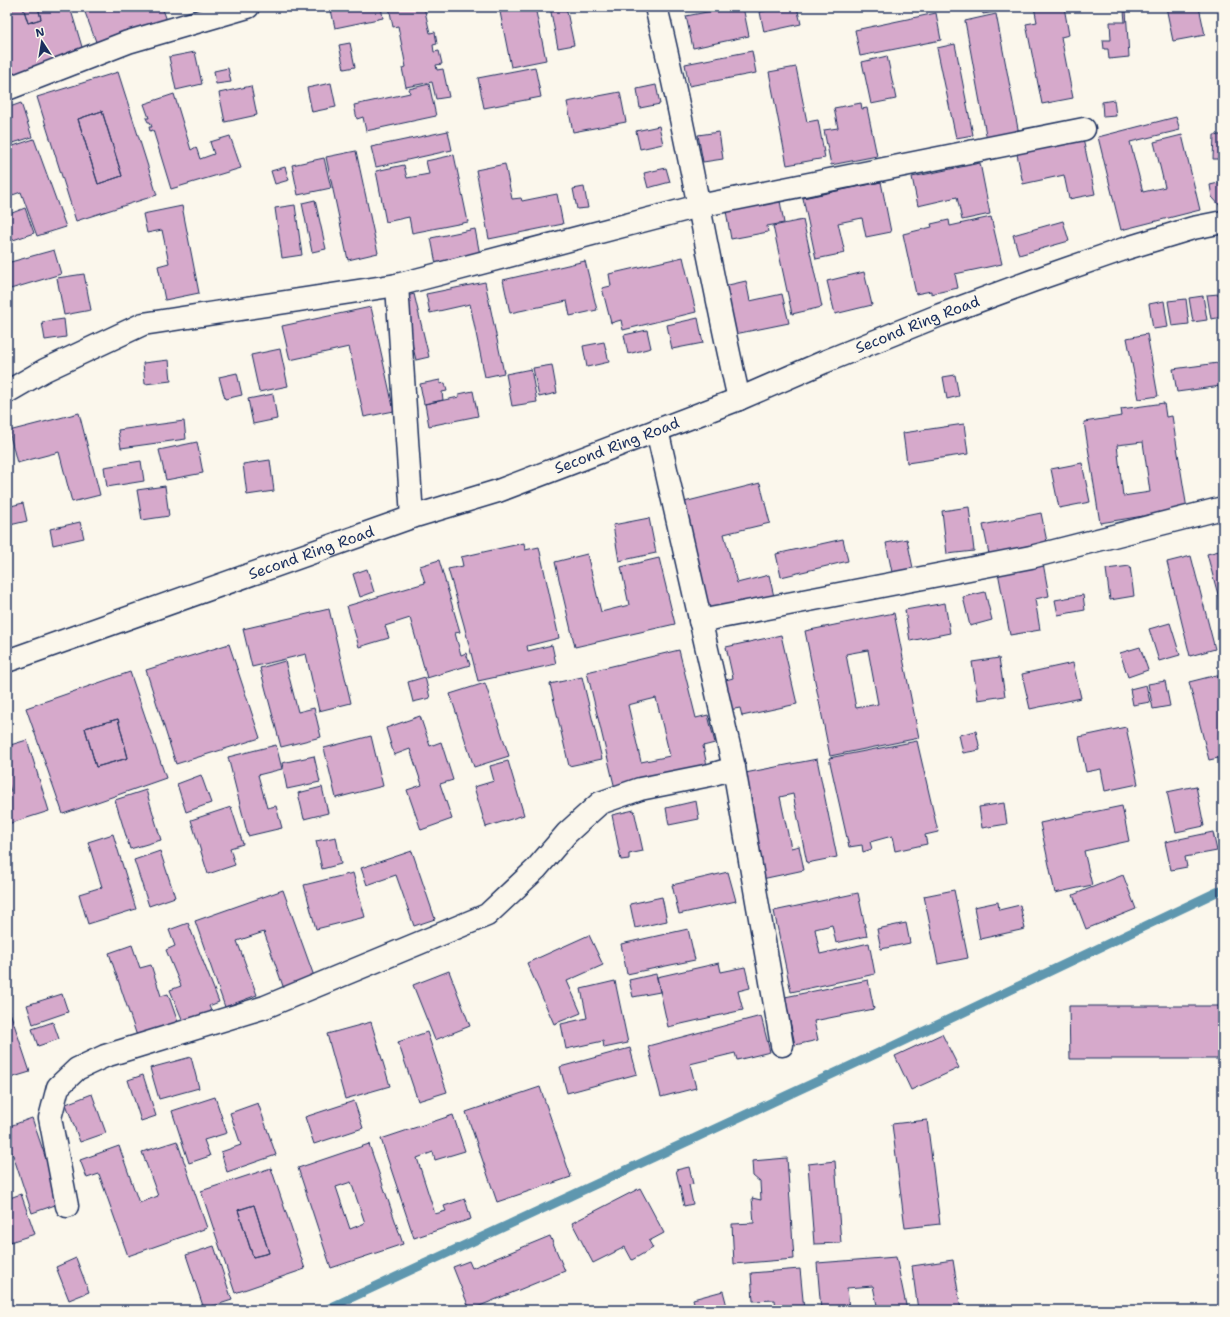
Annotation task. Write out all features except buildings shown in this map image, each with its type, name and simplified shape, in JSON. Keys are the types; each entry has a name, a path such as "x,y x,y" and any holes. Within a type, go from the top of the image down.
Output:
{"street":[{"path":"7,89 128,42 248,7"},
{"path":"656,7 672,70 722,327 739,399"},
{"path":"7,392 45,370 143,324 397,285 698,206 1084,129"},
{"name":"Second Ring Road","path":"7,661 412,518 498,491 739,399 824,362 940,315 1124,249 1193,228 1223,222"},
{"path":"397,285 412,518"},
{"path":"657,430 734,768 782,1046"},
{"path":"700,621 1031,557 1223,508"},
{"path":"67,1206 50,1118 58,1087 77,1069 105,1056 265,1007 487,915 536,869 567,833 600,803 640,789 710,775 734,768"}],"waterway":[{"path":"325,1310 878,1053 1223,889"}]}
